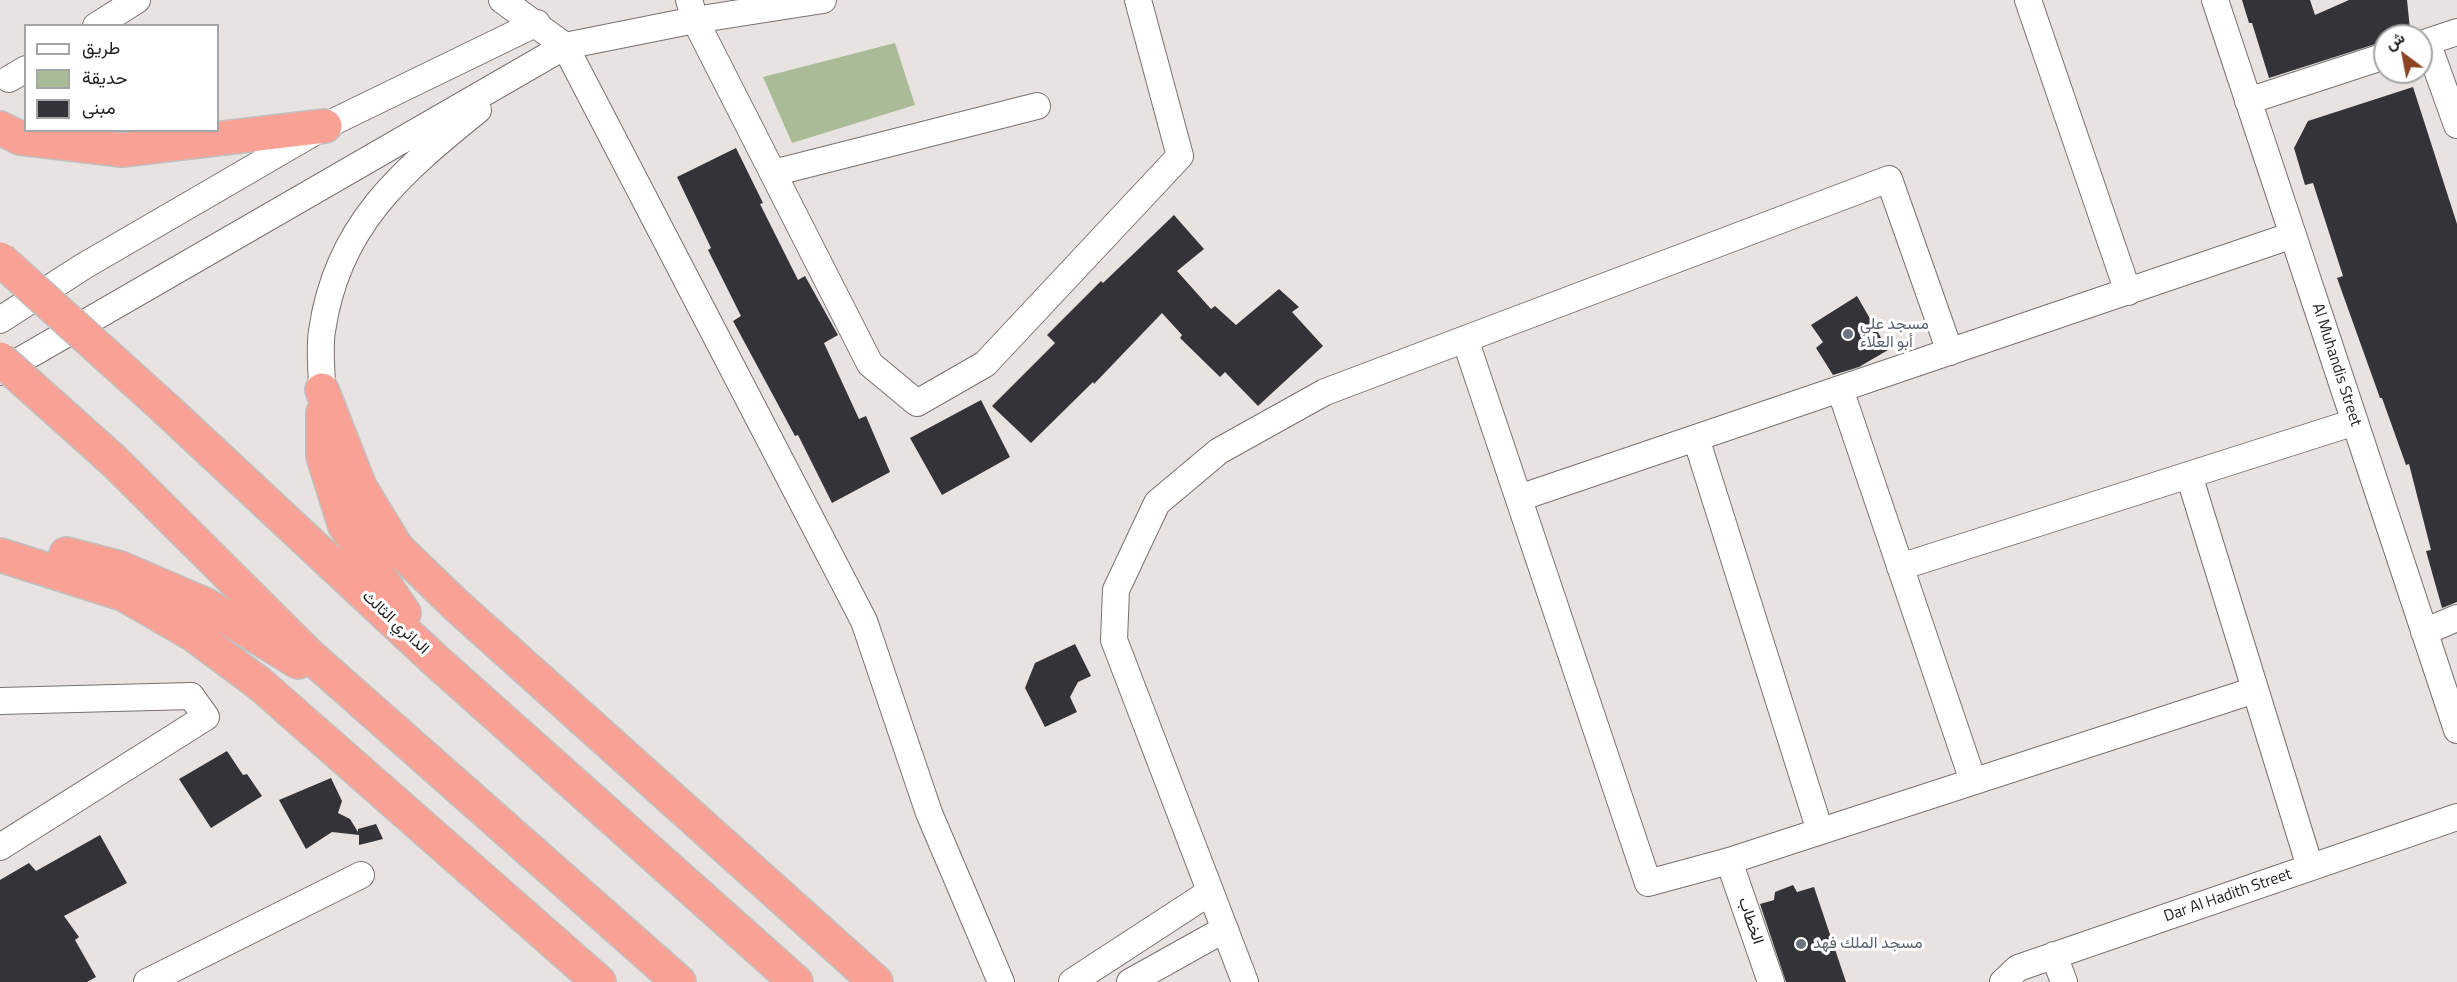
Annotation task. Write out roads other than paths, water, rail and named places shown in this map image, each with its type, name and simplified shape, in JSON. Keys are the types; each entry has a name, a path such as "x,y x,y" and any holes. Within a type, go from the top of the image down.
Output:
{"highway":[{"path":"7,133 122,150 325,126"},
{"name":"الدائري الثالث","path":"0,259 435,660 796,982"},
{"path":"0,359 114,461 310,656 670,977"},
{"path":"322,390 323,456 345,526 435,660"},
{"path":"322,390 360,487 397,548 456,605 876,982"},
{"path":"0,540 13,541 120,568 206,605 361,701"},
{"path":"0,555 123,594 194,634 260,684 598,982"}],"street":[{"path":"99,24 137,0"},
{"path":"502,0 537,23 564,46 864,621 929,813 1001,982"},
{"path":"0,372 564,46 692,10 823,0"},
{"path":"692,10 870,364 917,403 985,364 1180,156 1138,0"},
{"path":"2028,0 2128,292"},
{"name":"Al Muhandis Street","path":"2215,0 2457,730"},
{"path":"0,320 84,266 325,126 537,23"},
{"path":"2433,40 2457,32"},
{"path":"2248,101 2373,60"},
{"path":"322,390 321,333 333,277 360,226 394,183 539,61"},
{"path":"2433,65 2457,125"},
{"path":"773,173 1037,106"},
{"path":"1245,982 1114,639 1116,590 1157,503 1219,451 1325,392 1889,179 1950,352"},
{"path":"1519,498 2292,235"},
{"path":"1465,339 1648,883 1729,861 2255,690"},
{"path":"1840,389 1973,781"},
{"path":"1900,567 2355,422"},
{"path":"1696,438 1820,831"},
{"path":"2189,475 2310,867"},
{"path":"2424,632 2457,618"},
{"path":"0,701 191,696 206,717 0,847"},
{"name":"Dar Al Hadith Street","path":"2003,982 2018,968 2457,817"},
{"name":"الخطاب","path":"1729,861 1771,982"},
{"path":"147,982 361,875"},
{"path":"1072,982 1210,892"},
{"path":"1130,982 1225,929"},
{"path":"2054,955 2064,982"}],"place":[{"name":"مسجد علي أبو العلاء","path":"1848,334"},
{"name":"مسجد الملك فهد","path":"1801,944"}]}
